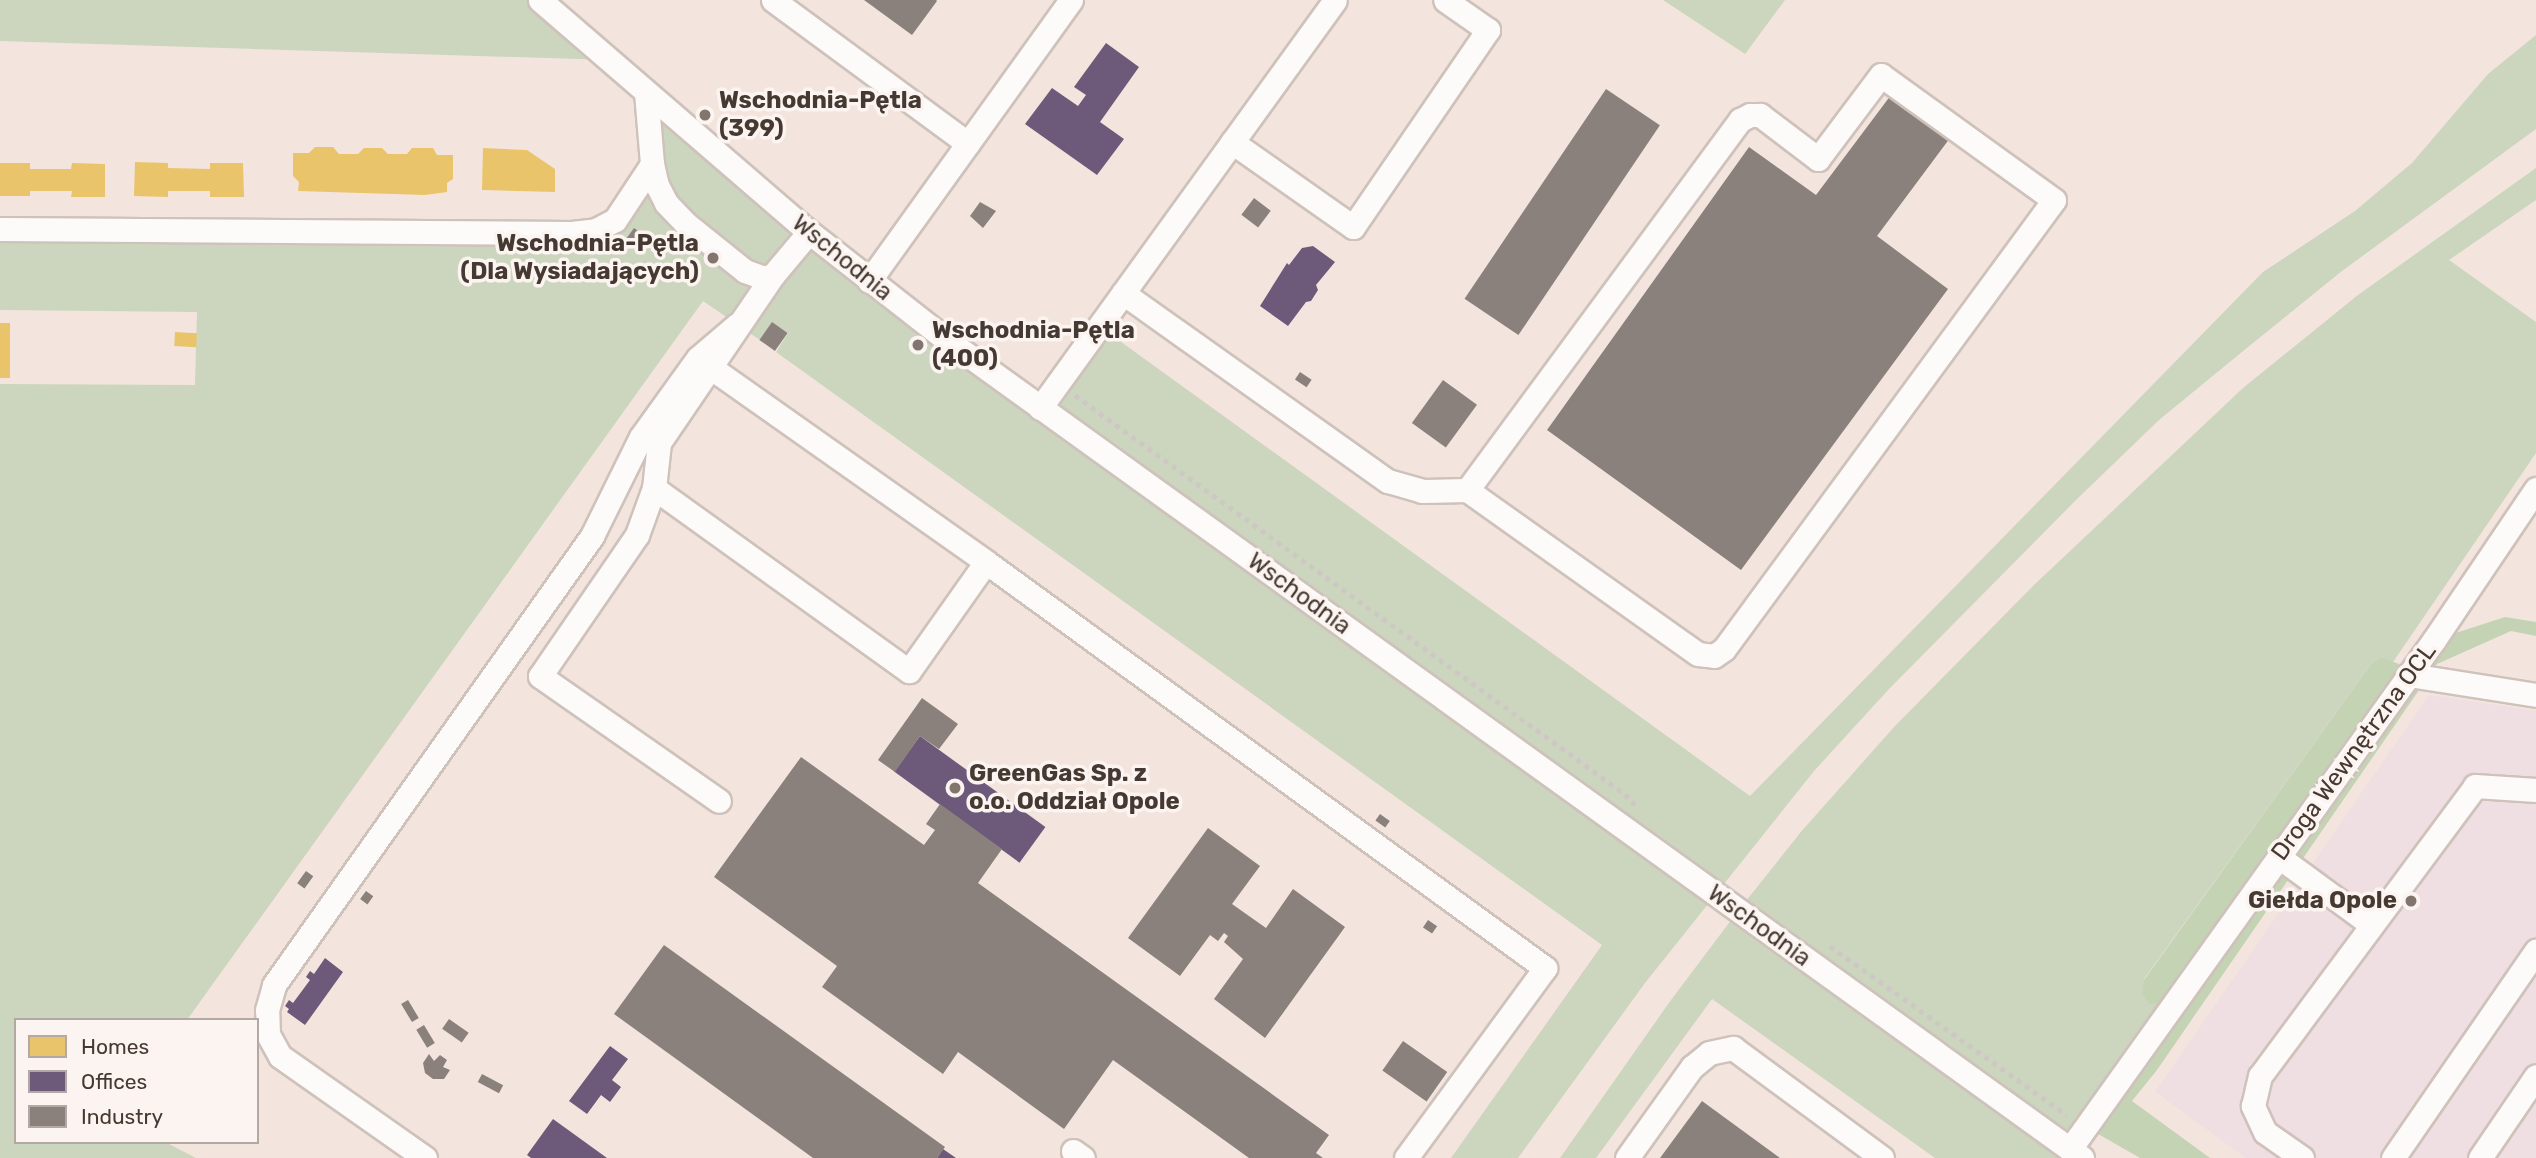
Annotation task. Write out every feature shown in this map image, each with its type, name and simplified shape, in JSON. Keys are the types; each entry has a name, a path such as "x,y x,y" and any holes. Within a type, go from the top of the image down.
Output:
{"street":[{"name":"Wschodnia","path":"540,0 869,281 1040,408 2076,1154"},
{"path":"774,0 968,144"},
{"path":"869,281 1071,0"},
{"path":"1040,408 1335,0"},
{"path":"1232,142 1353,227 1488,30 1445,0"},
{"path":"1123,293 1388,481 1422,491 1467,490 1698,654 1714,656 1724,649 2054,200 1881,75 1818,159 1760,115 1750,115 1740,120 1467,490"},
{"path":"646,92 652,164 657,185 673,212 749,274 764,278 773,275"},
{"path":"0,229 572,233 596,230 615,220 652,164"},
{"path":"719,801 540,676 637,536 654,488 659,443 738,324 773,275 809,232"},
{"path":"425,1158 280,1056 268,1034 267,1010 274,985 592,536 641,438 698,358 738,324"},
{"path":"710,367 986,562 1545,968 1406,1158"},
{"path":"654,488 909,671 986,562"},
{"name":"Droga Wewnętrzna OCL","path":"2076,1154 2086,1127 2409,675 2536,489"},
{"path":"2409,675 2536,695"},
{"path":"2302,1158 2265,1132 2253,1106 2260,1076 2475,786 2536,790"},
{"path":"2279,857 2372,925"},
{"path":"2393,1158 2536,951"},
{"path":"1627,1158 1692,1067 1709,1053 1733,1048 1882,1158"},
{"path":"2480,1158 2536,1076"}],"path":[{"path":"1058,383 1625,794 1647,817"},
{"path":"1822,942 1844,953 2086,1127"}],"shaded area":[{"name":"Giełda Opole","path":"2429,695 2536,711 2536,1158 2246,1158 2155,1092"}],"green space":[{"path":"0,0 540,0 610,60 0,41"},
{"path":"1663,0 1785,0 1745,54"},
{"path":"2536,35 2536,129 2342,271 2159,420 1889,689 1814,771 1645,983 1518,1158 1451,1158 1602,945 776,352 788,333 772,323 760,340 703,301 188,1018 14,1018 14,1144 169,1144 196,1158 0,1158 0,384 195,385 197,312 0,310 0,229 596,230 652,164 646,92 1040,407 1099,326 1750,796 2263,272 2355,211 2412,163 2488,74"},
{"path":"2536,168 2536,200 2449,260 2536,322 2536,453 2393,662 2381,657 2371,664 2144,979 2175,1002 2070,1149 2082,1158 1935,1158 1712,999 1596,1158 1560,1158 1671,1000 1738,911 1800,833 1894,727 2034,585 2243,388 2358,295"},
{"path":"2505,617 2536,622 2536,636 2511,631 2437,664 2157,1070 2132,1101 2210,1158 2140,1158 2086,1127 2174,1002 2149,1004 2142,994 2144,980 2371,664 2381,657 2399,664 2409,675 2434,640"}],"building: Homes":[{"path":"315,147 333,147 339,154 358,154 364,148 382,148 388,154 407,154 412,148 433,148 437,155 453,155 453,179 447,183 447,192 425,195 298,191 299,182 293,176 293,153 309,153"},
{"path":"483,148 527,150 555,169 555,192 482,190"},
{"path":"135,162 168,163 168,168 210,169 210,163 243,163 244,197 210,197 210,191 168,191 168,197 134,196"},
{"path":"0,163 30,163 30,169 71,169 72,163 105,164 105,197 71,197 72,191 30,191 30,196 0,196"},
{"path":"0,323 10,323 10,378 0,378"},
{"path":"175,332 197,333 196,347 174,346"}],"building: Offices":[{"path":"1106,43 1139,67 1100,122 1124,139 1097,175 1025,124 1052,88 1078,106 1086,95 1074,87"},
{"path":"1313,246 1335,262 1316,285 1318,290 1311,301 1306,302 1288,326 1260,306 1287,263 1289,265 1302,248"},
{"name":"GreenGas Sp. z o.o. Oddział Opole","path":"920,736 1045,827 1020,863 894,772"},
{"path":"325,958 343,972 305,1025 287,1012 289,1009 285,1006 289,1000 293,1003 310,980 306,977 310,971 314,974"},
{"path":"610,1046 628,1059 612,1080 621,1087 610,1102 601,1095 587,1114 569,1101"},
{"path":"553,1119 607,1158 531,1158 527,1155"},
{"path":"943,1149 956,1158 937,1158"}],"building: Industry":[{"path":"864,0 936,0 937,1 912,35"},
{"path":"1606,89 1660,125 1518,335 1465,299"},
{"path":"1891,95 1950,138 1877,236 1948,289 1741,570 1547,430 1749,147 1816,195"},
{"path":"1254,198 1271,211 1258,227 1241,215"},
{"path":"980,202 996,211 983,228 970,216"},
{"path":"634,228 641,233 632,245 625,240"},
{"path":"772,322 788,333 775,351 759,340"},
{"path":"1300,372 1312,380 1307,387 1295,379"},
{"path":"1443,380 1477,405 1446,448 1412,423"},
{"path":"922,698 958,724 939,749 920,736 895,772 878,760"},
{"path":"801,757 924,845 935,830 926,824 940,804 1002,849 978,883 1329,1135 1316,1153 1323,1158 1249,1158 1113,1060 1064,1129 958,1052 943,1074 822,987 837,966 714,877"},
{"path":"1380,814 1390,821 1385,827 1375,821"},
{"path":"1208,828 1260,866 1232,904 1266,928 1293,889 1345,927 1265,1038 1214,999 1243,959 1224,942 1228,936 1224,933 1218,941 1210,935 1180,976 1128,938"},
{"path":"306,871 313,876 304,888 297,883"},
{"path":"366,891 373,896 367,904 360,899"},
{"path":"1428,920 1437,926 1432,934 1423,927"},
{"path":"664,945 945,1147 937,1158 813,1158 614,1014"},
{"path":"408,1000 419,1018 412,1022 401,1004"},
{"path":"449,1019 469,1033 462,1043 442,1029"},
{"path":"424,1025 435,1043 427,1048 416,1030"},
{"path":"1403,1041 1447,1072 1427,1101 1382,1070"},
{"path":"429,1054 434,1061 440,1055 447,1060 443,1067 450,1070 444,1079 433,1079 425,1073 423,1063"},
{"path":"482,1074 503,1085 499,1093 478,1082"},
{"path":"1702,1101 1780,1158 1660,1158"}],"place":[{"name":"Wschodnia-Pętla (399)","path":"705,115"},
{"name":"Wschodnia-Pętla (Dla Wysiadających)","path":"713,258"},
{"name":"Wschodnia-Pętla (400)","path":"918,345"},
{"name":"GreenGas Sp. z o.o. Oddział Opole","path":"955,788"},
{"name":"Giełda Opole","path":"2411,901"}]}
